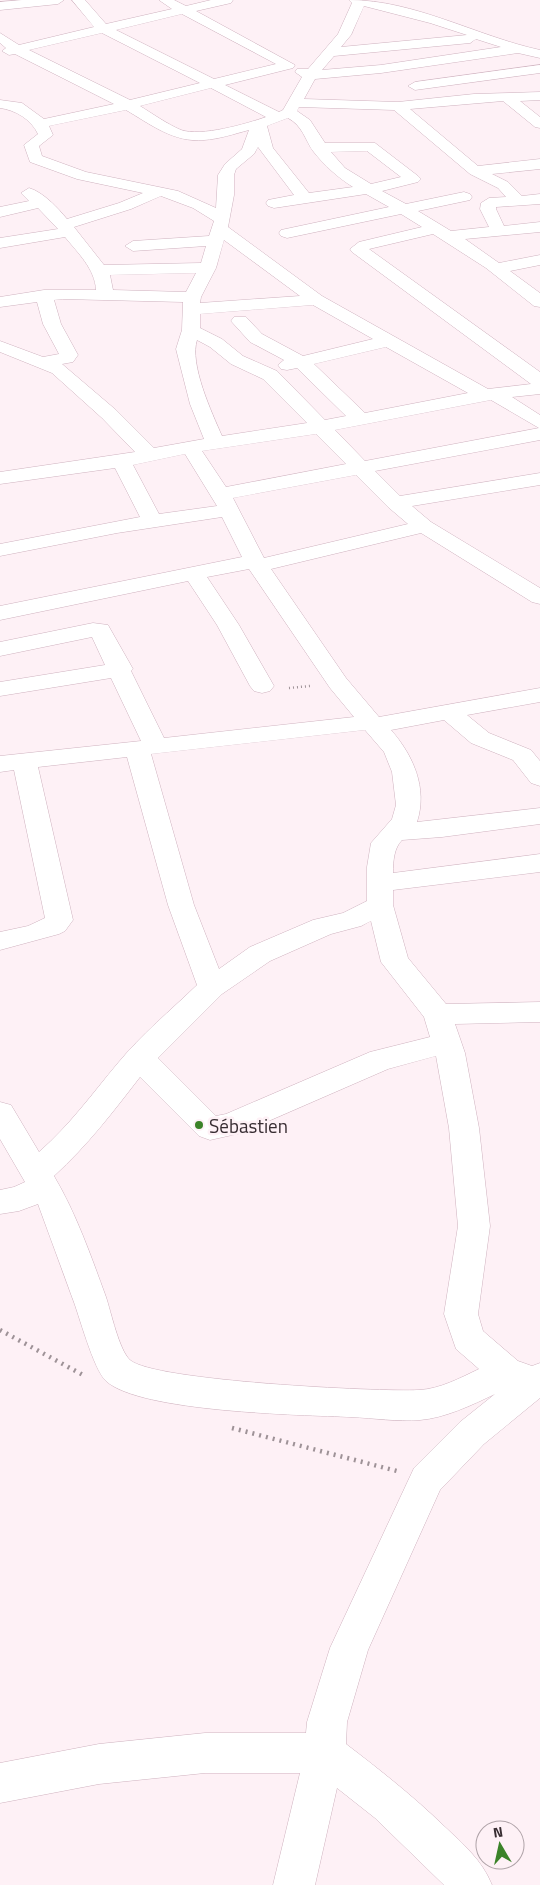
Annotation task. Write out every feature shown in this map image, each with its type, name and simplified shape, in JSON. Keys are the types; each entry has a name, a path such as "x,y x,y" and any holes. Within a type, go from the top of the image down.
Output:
{"street":[{"path":"0,6 58,0"},
{"path":"78,0 94,15 93,20 104,29 210,84 286,111 304,120 319,148 332,165 443,232 498,268 540,302"},
{"path":"165,0 288,66 310,75 389,68 518,49"},
{"path":"0,52 16,50 227,0"},
{"path":"286,111 310,75 344,35 358,0 435,20 518,49 540,54"},
{"path":"0,37 16,50 128,105 176,133 189,136 204,136 259,124 286,111 398,106 540,96"},
{"path":"330,52 484,37"},
{"path":"41,124 288,66"},
{"path":"399,88 540,69"},
{"path":"506,97 540,124"},
{"path":"0,104 17,106 41,124 46,135 32,145 35,159 82,176 160,191 190,201 219,229 316,300 540,423"},
{"path":"0,116 17,106"},
{"path":"398,106 475,171 503,185 517,200"},
{"path":"259,124 266,149 282,165 292,184 305,198"},
{"path":"215,442 199,404 187,359 186,349 191,330 192,303 208,268 219,229 226,196 226,175 230,167 249,151 259,124"},
{"path":"274,203 369,189 413,179 370,146 319,148"},
{"path":"475,171 540,164"},
{"path":"0,243 67,228 160,191"},
{"path":"287,233 464,197"},
{"path":"0,212 35,198 53,212 100,270 104,280 105,295"},
{"path":"498,231 488,205 493,201 540,199"},
{"path":"540,227 498,231 443,232 365,245 358,249 540,381"},
{"path":"133,246 219,229"},
{"path":"498,268 540,260"},
{"path":"100,270 208,268"},
{"path":"0,302 44,295 105,295 192,303 316,300"},
{"path":"43,362 69,356 52,324 44,295"},
{"path":"240,321 256,338 301,362 361,420"},
{"path":"191,330 216,343 237,360 261,370 281,385 395,504 424,526 540,597"},
{"path":"261,370 389,341"},
{"path":"0,346 43,362 64,374 109,414 149,455"},
{"path":"0,478 121,461 215,442 320,427 490,395 540,388"},
{"path":"2,545 153,522 360,466 540,434"},
{"path":"190,447 225,502 257,563 338,683 395,750 409,792 409,805 404,822 384,842 379,894 395,962 414,982 438,1014 447,1043 464,1128 474,1226 461,1314 468,1339 527,1377"},
{"path":"121,461 153,522"},
{"path":"395,504 540,479"},
{"path":"0,613 193,572 257,563 424,526"},
{"path":"193,572 228,625 262,686"},
{"path":"0,649 97,630 101,632 121,668 147,747 181,905 212,987"},
{"path":"0,689 121,668"},
{"path":"0,942 53,927 59,920 12,763 374,724 450,713 540,695"},
{"path":"450,713 480,738 522,755 540,778"},
{"path":"394,832 442,829 540,816"},
{"path":"0,1202 19,1199 40,1180 98,1111 124,1075 212,987 260,954 323,926 351,920 379,894 540,864"},
{"path":"438,1014 540,1012"},
{"path":"140,1059 210,1128 216,1129 230,1125 380,1060 447,1043"},
{"path":"0,1113 16,1137 50,1198 86,1290 99,1330 117,1370 136,1381 173,1389 274,1399 419,1405 431,1403 475,1388 527,1377"},
{"path":"294,1885 325,1753 326,1722 349,1648 428,1479 527,1377"},
{"path":"0,1783 100,1764 205,1753 325,1753 390,1803 454,1864 472,1885"}],"path":[{"path":"262,686 277,689 338,683"}],"place":[{"name":"Sébastien","path":"199,1125"}]}
